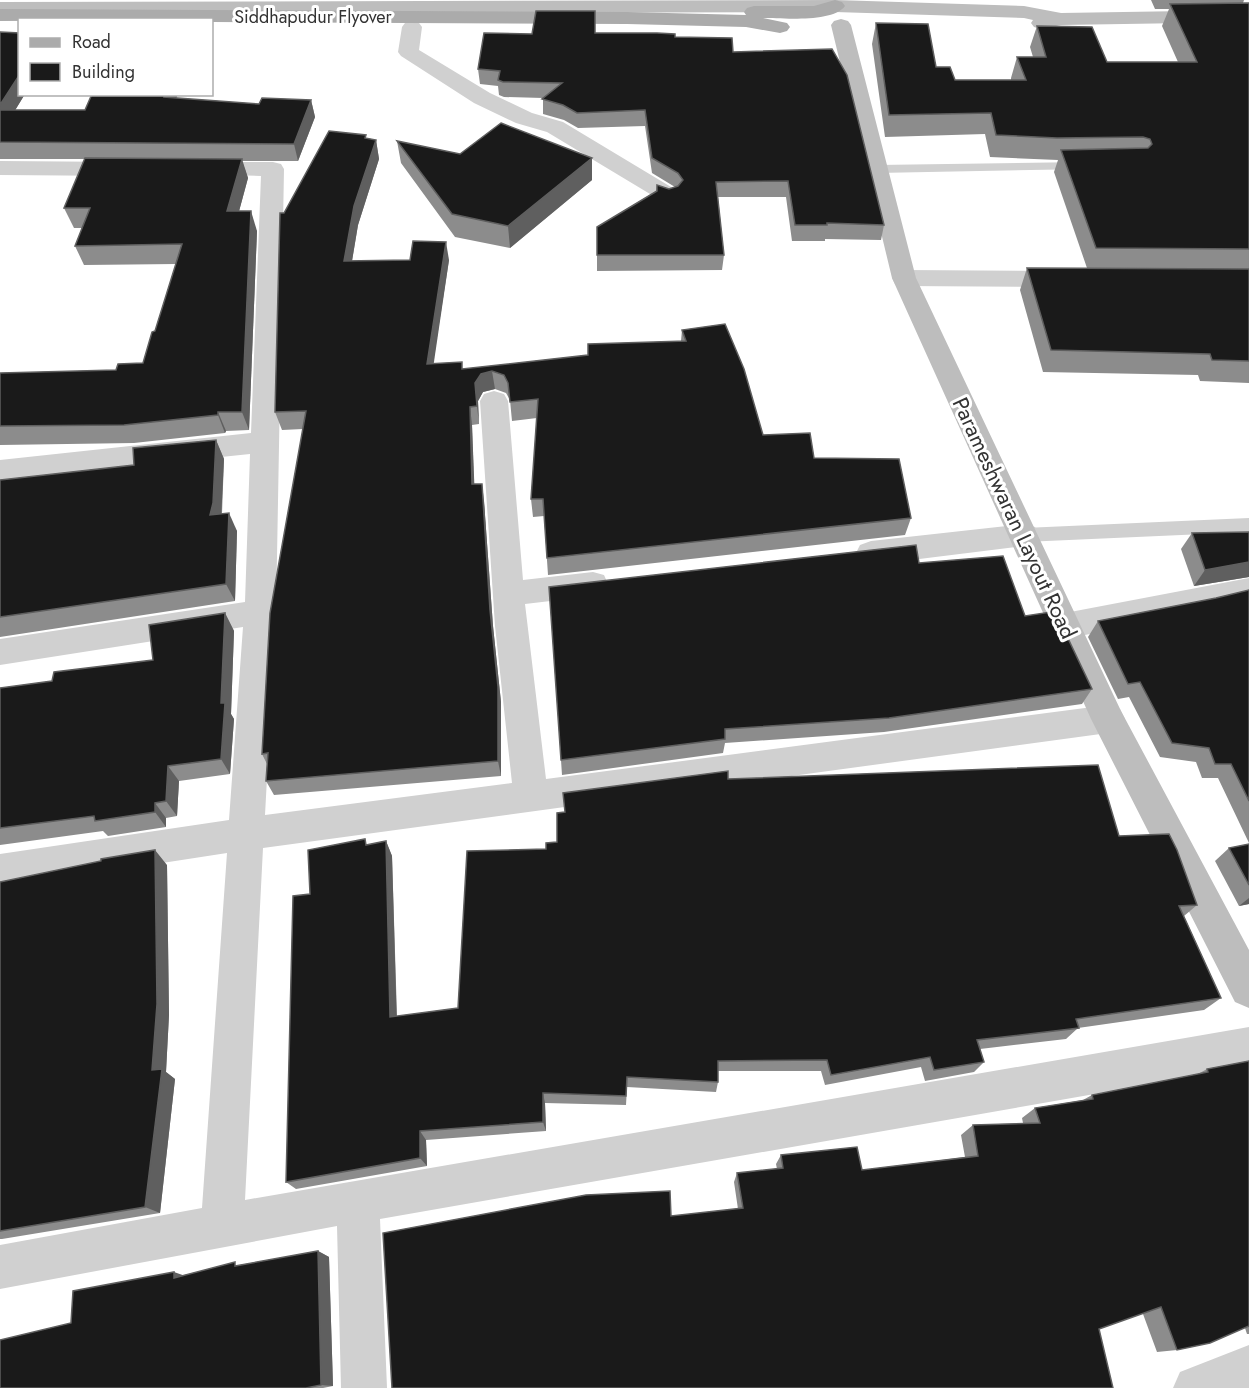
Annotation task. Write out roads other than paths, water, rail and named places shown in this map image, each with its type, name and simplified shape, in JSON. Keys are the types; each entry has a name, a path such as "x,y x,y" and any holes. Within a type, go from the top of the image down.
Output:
{"main road":[{"name":"Siddhapudur Flyover","path":"0,15 627,18 815,12 838,15"},
{"name":"Siddhapudur Flyover","path":"714,17 780,27"}],"street":[{"path":"0,8 838,15 1031,25 1061,19 1249,16"},
{"path":"213,25 780,27 838,15"},
{"name":"Parameshwaran Layout Road","path":"838,15 904,278 1108,719 1249,989"},
{"path":"0,22 18,22"},
{"path":"412,27 408,52 482,98 524,118 555,127 668,195"},
{"path":"0,168 273,169 260,612 222,1227"},
{"path":"904,278 1094,280"},
{"path":"494,401 509,594 531,796"},
{"path":"0,470 265,442"},
{"path":"849,555 1024,535"},
{"path":"509,594 626,580"},
{"path":"1065,626 1249,590"},
{"path":"0,652 260,612"},
{"path":"0,871 247,834 1108,719"},
{"path":"0,1267 357,1201 1249,1047"},
{"path":"357,1201 364,1388"},
{"path":"1196,1388 1249,1368"}],"lane":[{"path":"877,169 1100,165"},
{"path":"1024,535 1249,525"}]}
